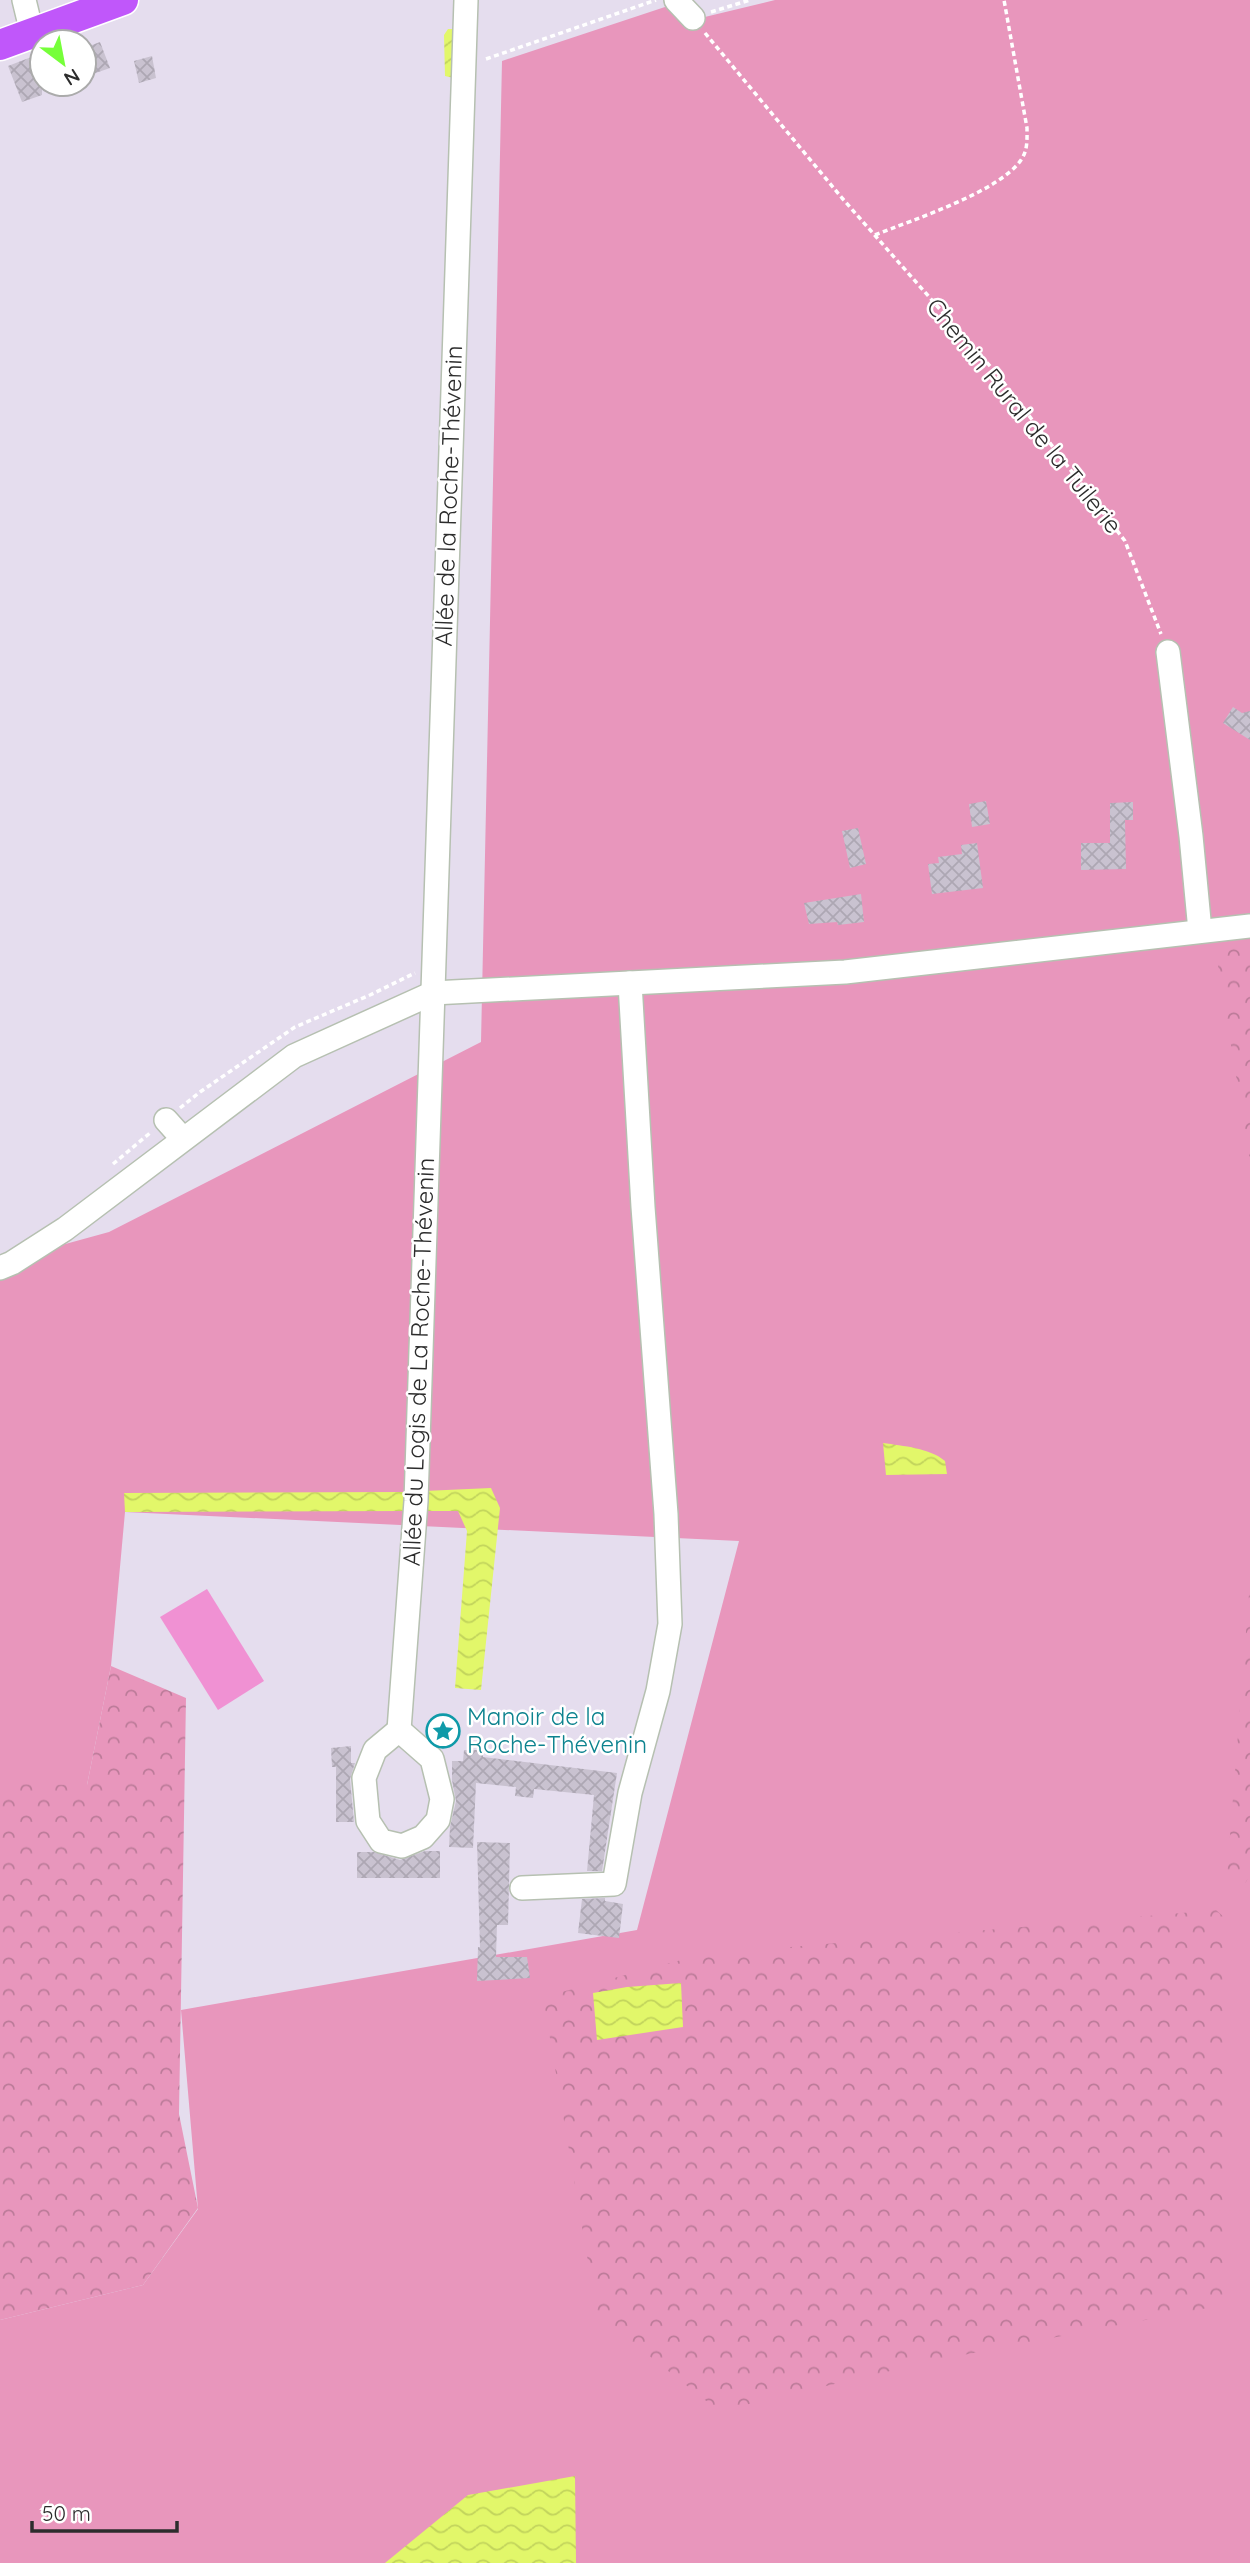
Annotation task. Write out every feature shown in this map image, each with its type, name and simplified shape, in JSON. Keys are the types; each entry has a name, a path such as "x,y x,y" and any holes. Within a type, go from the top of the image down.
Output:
{"main road":[{"path":"46,28 122,0"},
{"path":"0,45 28,35"}],"street":[{"path":"24,0 32,28"},
{"name":"Allée de la Roche-Thévenin","path":"433,993 466,0"},
{"path":"676,0 693,18"},
{"path":"1168,652 1200,931"},
{"path":"0,1268 65,1229 294,1056 433,993 845,972 1250,926"},
{"path":"522,1888 614,1884 630,1793 658,1691 670,1624 666,1514 643,1207 630,983"},
{"name":"Allée du Logis de La Roche-Thévenin","path":"399,1730 415,1501 433,993"},
{"path":"166,1120 183,1139"},
{"path":"399,1730 432,1759 442,1799 438,1820 422,1837 402,1846 381,1841 368,1821 364,1778 375,1750 399,1730"}],"path":[{"path":"463,66 656,0"},
{"path":"693,18 750,0"},
{"path":"875,235 970,195 1012,170 1023,158 1027,144 1027,128 1004,0"},
{"name":"Chemin Rural de la Tuilerie","path":"693,18 875,235 997,374 1125,541 1168,652"}],"green space":[{"path":"775,0 1250,0 1250,2563 0,2563 0,2320 143,2285 198,2209 181,2010 637,1930 739,1541 125,1512 111,1666 87,1785 0,1786 0,1262 109,1232 481,1042 502,61 671,5 684,22"},
{"path":"1250,940 1250,1161 1215,947"},
{"path":"1250,1581 1250,1876 1245,1883 1227,1874"},
{"path":"111,1666 186,1698 179,2114 198,2208 143,2285 0,2320 0,1784 87,1785"},
{"path":"1216,1910 1225,1918 1223,2305 937,2360 719,2411 597,2315 543,1997 700,1955"}],"shaded area":[{"path":"207,1589 264,1681 218,1710 160,1617"}],"water":[{"path":"448,29 460,29 458,79 445,76 444,35"},
{"path":"883,1443 932,1453 945,1461 947,1474 886,1475"},
{"path":"491,1488 500,1508 481,1690 455,1688 467,1531 458,1511 424,1511 424,1491"},
{"path":"405,1492 405,1511 125,1512 124,1493"},
{"path":"681,1983 683,2027 597,2040 593,1993 627,1987"},
{"path":"575,2476 576,2563 385,2563 468,2495"}],"building":[{"path":"100,42 110,68 98,72"},
{"path":"152,56 156,78 139,83 134,61"},
{"path":"28,58 28,98 33,98 22,102 8,66"},
{"path":"1233,707 1242,713 1250,711 1250,740 1223,723"},
{"path":"986,801 990,824 972,827 969,804"},
{"path":"1133,802 1133,820 1125,820 1126,869 1081,870 1081,843 1110,843 1110,803"},
{"path":"858,828 866,864 850,868 842,831"},
{"path":"977,843 983,888 932,894 928,864 939,863 938,857 962,854 961,845"},
{"path":"861,894 864,922 809,924 804,903"},
{"path":"351,1746 351,1763 355,1763 350,1779 354,1822 336,1822 336,1767 332,1767 331,1748"},
{"path":"464,1750 483,1750 483,1757 617,1773 602,1871 587,1871 594,1795 534,1789 533,1798 515,1796 516,1787 476,1783 473,1848 449,1847 456,1801 452,1761 463,1761"},
{"path":"477,1842 510,1843 508,1925 497,1925 496,1957 527,1957 530,1978 477,1981 480,1947"},
{"path":"425,1851 440,1851 440,1878 357,1878 357,1852 374,1852 400,1860"},
{"path":"605,1898 605,1901 623,1904 619,1938 578,1933 582,1899"}],"place":[{"name":"Manoir de la Roche-Thévenin","path":"443,1731"}]}
